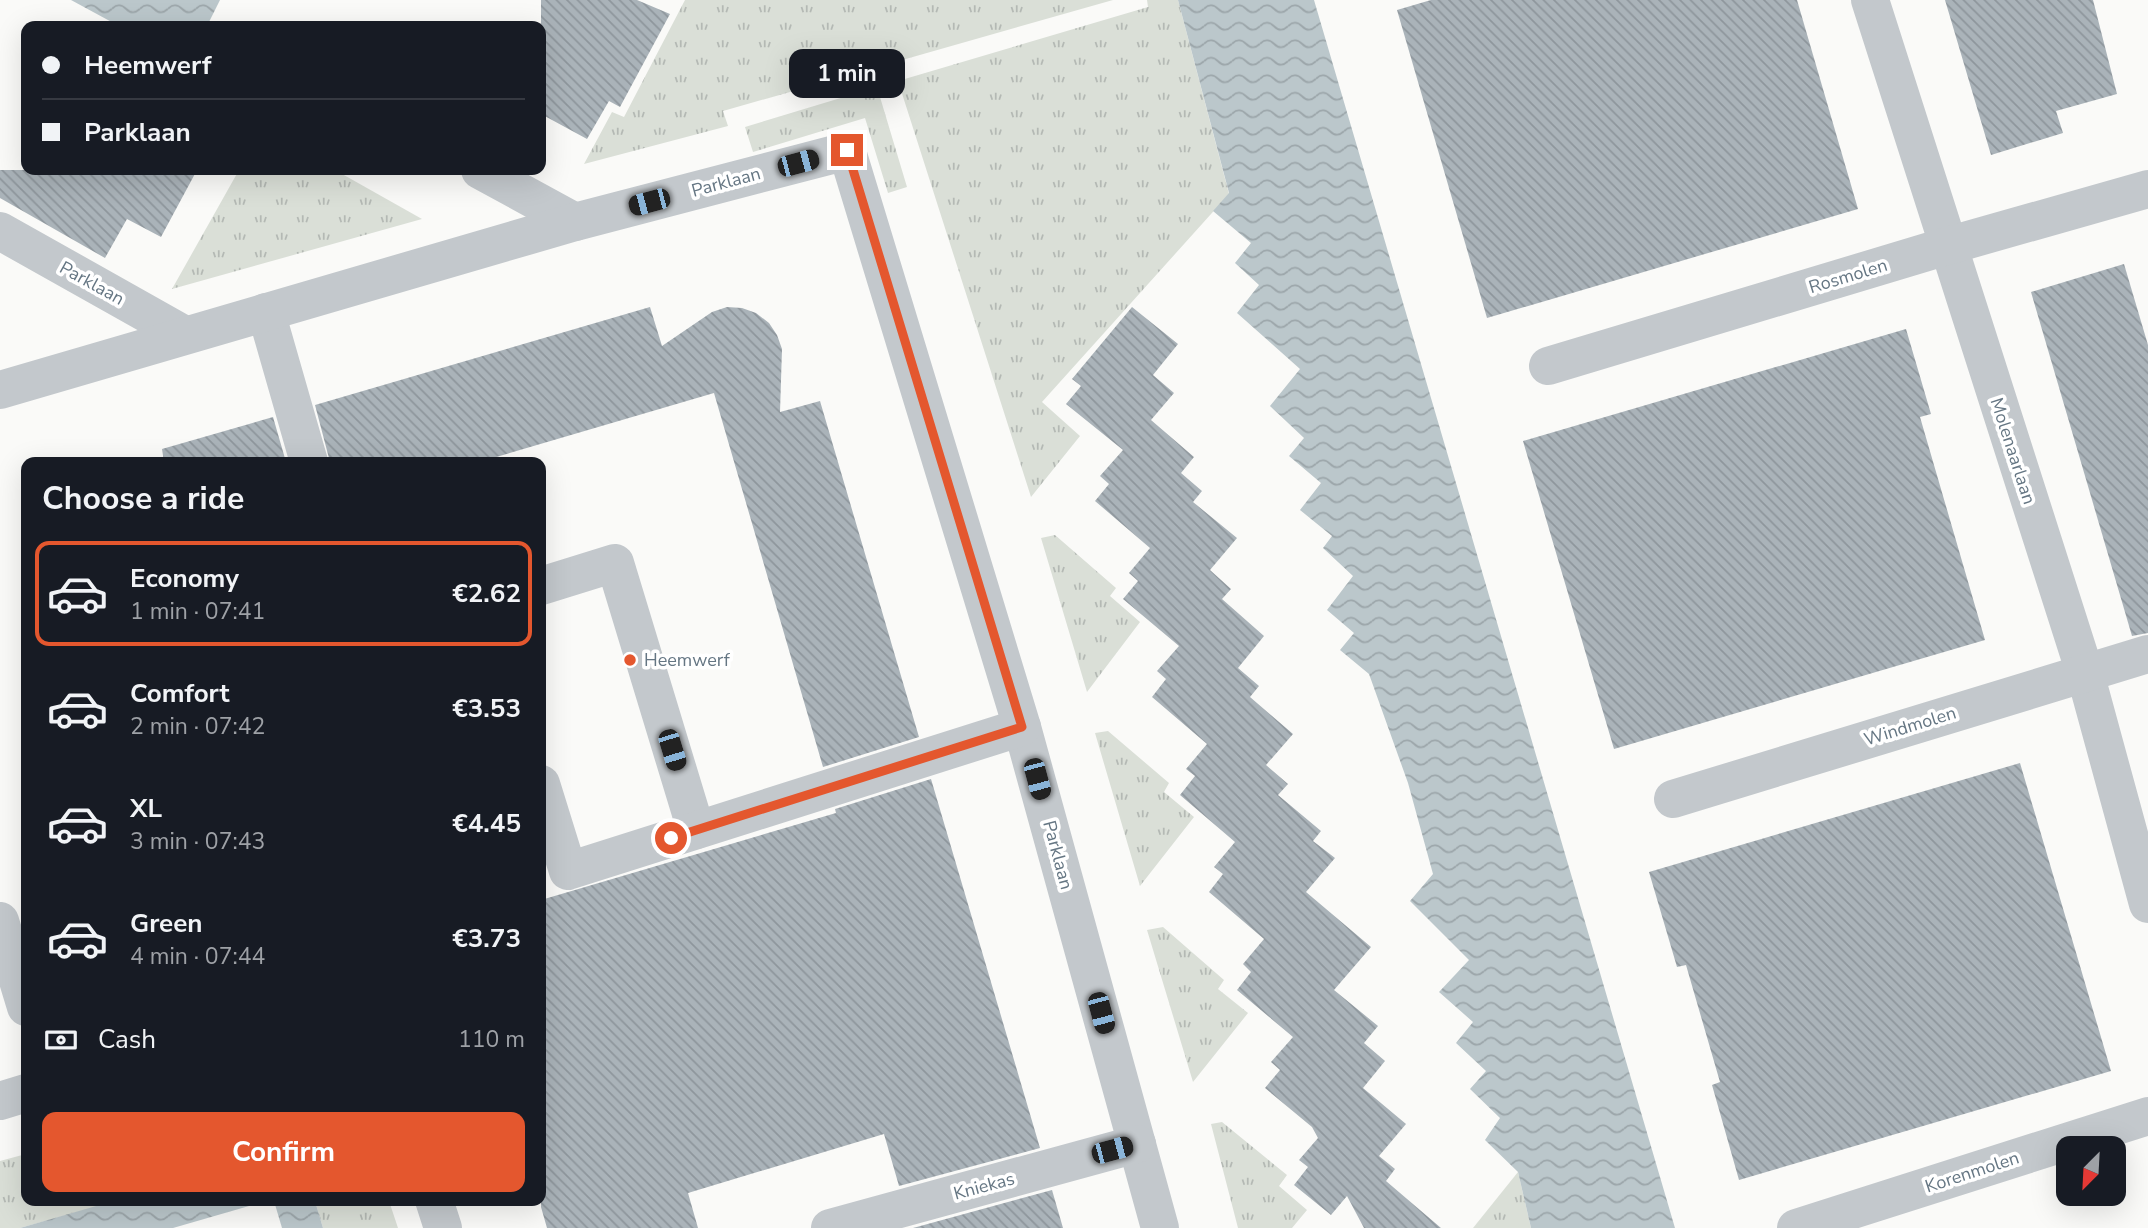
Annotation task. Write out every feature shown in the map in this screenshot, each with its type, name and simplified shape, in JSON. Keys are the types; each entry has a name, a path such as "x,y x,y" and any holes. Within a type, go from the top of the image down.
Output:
{"street":[{"name":"Molenaarlaan","path":"1870,0 2085,673 2148,904"},
{"name":"Parklaan","path":"0,390 575,222 847,150 1022,727 1160,1228"},
{"path":"489,175 575,222"},
{"name":"Rosmolen","path":"1548,366 1947,246 2148,189"},
{"name":"Parklaan","path":"0,231 185,335"},
{"path":"266,312 308,457"},
{"path":"546,584 615,563 696,830"},
{"name":"Windmolen","path":"1673,799 2148,654"},
{"path":"546,800 568,870 1022,727"},
{"path":"0,920 21,990"},
{"path":"0,1101 21,1095"},
{"name":"Korenmolen","path":"1796,1228 2148,1116"},
{"name":"Kniekas","path":"830,1228 1137,1144"},
{"path":"436,1206 443,1228"}],"green space":[{"path":"685,0 1113,0 723,111 728,126 584,164 612,112 624,117"},
{"path":"1147,0 1178,0 1229,194 1042,402 1080,436 1031,497 898,81 1148,7"},
{"path":"877,87 907,187 888,193 865,118 753,152 745,127"},
{"path":"236,175 344,175 422,219 172,289"},
{"path":"1055,535 1116,588 1110,596 1140,622 1087,692 1041,538"},
{"path":"1108,731 1169,783 1164,792 1194,817 1140,886 1095,733"},
{"path":"1163,927 1224,980 1218,989 1248,1013 1193,1082 1147,930"},
{"path":"1222,1122 1287,1175 1279,1186 1307,1210 1292,1228 1238,1228 1211,1124"},
{"path":"21,1155 21,1206 99,1206 20,1228 0,1228 0,1161"},
{"path":"1518,1172 1531,1228 1473,1228"},
{"path":"316,1206 391,1206 398,1228 323,1228"}],"water":[{"path":"71,0 220,0 210,21 110,21"},
{"path":"1178,0 1314,0 1675,1228 1531,1228 1518,1172 1485,1140 1500,1118 1470,1089 1486,1071 1456,1043 1473,1022 1439,992 1469,960 1410,901 1433,874 1408,783 1369,674 1340,650 1354,633 1327,610 1353,576 1323,548 1332,536 1300,510 1321,483 1289,456 1304,438 1270,406 1300,369 1237,313 1259,285 1235,263 1251,243 1213,211 1229,193"},
{"path":"96,1206 249,1206 173,1228 20,1228"},
{"path":"275,1206 316,1206 323,1228 282,1228"}],"building":[{"path":"541,0 637,0 670,14 620,107 609,101 587,139 546,117 546,21 541,21"},
{"path":"1431,0 1797,0 1858,209 1487,318 1397,10"},
{"path":"1945,0 2093,0 2117,94 2056,111 2063,133 1991,155"},
{"path":"0,170 21,170 21,175 194,175 161,237 127,219 105,258 0,198"},
{"path":"2124,264 2148,345 2148,633 2132,636 2031,292"},
{"path":"650,307 662,346 712,312 727,307 756,313 769,323 782,349 780,412 820,401 919,737 823,767 714,393 496,457 329,457 315,405"},
{"path":"1132,307 1178,344 1153,375 1174,393 1151,420 1194,457 1181,473 1202,491 1193,502 1237,538 1210,570 1231,589 1222,599 1264,636 1238,668 1259,686 1250,697 1293,734 1266,765 1288,784 1278,795 1321,831 1313,841 1335,858 1306,892 1371,947 1334,990 1378,1026 1364,1043 1385,1061 1363,1088 1406,1124 1379,1156 1395,1169 1386,1181 1441,1228 1364,1228 1347,1196 1331,1215 1294,1185 1308,1167 1299,1160 1318,1138 1312,1127 1265,1088 1280,1070 1271,1062 1293,1037 1237,990 1251,972 1243,964 1264,939 1209,892 1223,874 1214,867 1235,842 1180,795 1195,776 1186,769 1207,744 1152,697 1166,679 1157,671 1179,646 1123,599 1138,581 1129,573 1150,548 1095,501 1109,484 1100,476 1123,450 1066,404 1081,386 1072,379"},
{"path":"1906,329 1931,414 1920,417 1985,640 1614,749 1523,441"},
{"path":"273,417 285,457 163,457 162,449"},
{"path":"2020,763 2111,1071 1739,1180 1712,1085 1720,1082 1686,965 1677,967 1649,872"},
{"path":"931,779 1040,1148 899,1186 884,1134 688,1193 698,1228 547,1228 541,1207 546,1206 546,899 836,813 835,809"},
{"path":"1052,1190 1063,1228 913,1228"}],"place":[{"name":"Heemwerf","path":"630,660"}],"route":[{"path":"671,838 1022,727 847,150"}]}
